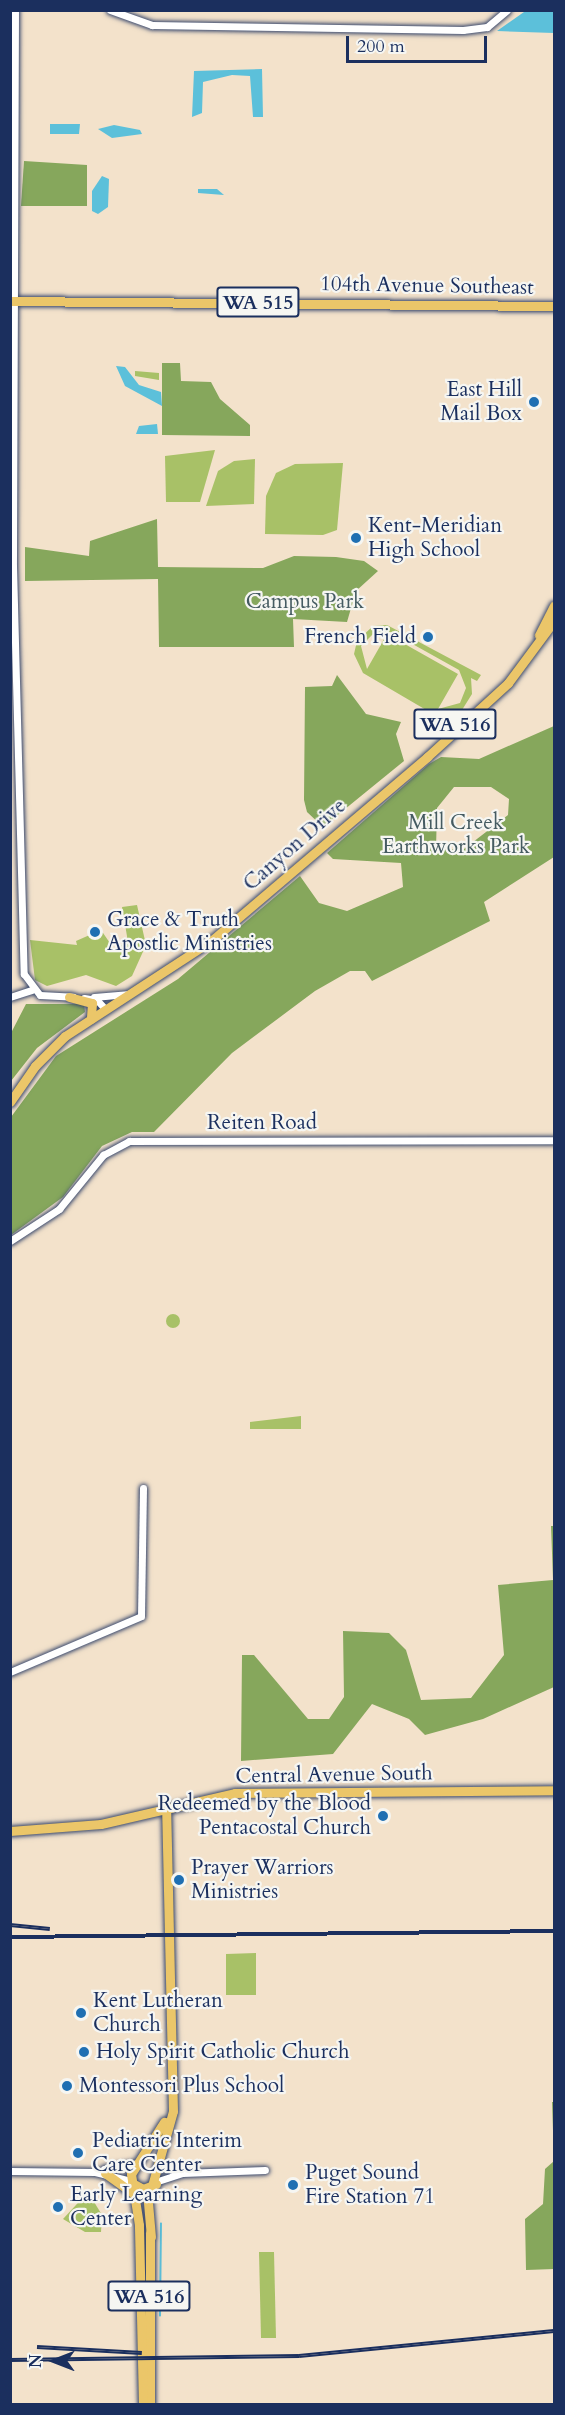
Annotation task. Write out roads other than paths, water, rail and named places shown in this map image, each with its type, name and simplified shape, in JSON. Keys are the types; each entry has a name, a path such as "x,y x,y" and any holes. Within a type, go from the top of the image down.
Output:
{"main road":[{"name":"104th Avenue Southeast","path":"12,301 555,306"},
{"name":"WA 516","path":"506,682 555,606"},
{"name":"WA 516","path":"506,682 555,621"},
{"name":"Canyon Drive","path":"10,1102 49,1050 91,1019 136,992 211,941 409,770 506,682"},
{"path":"74,997 92,1003 91,1019"},
{"name":"Central Avenue South","path":"10,1831 101,1824 245,1792 555,1790"},
{"path":"166,1809 171,2104 171,2125 154,2185 132,2182 140,2162 154,2150 171,2104"},
{"path":"140,2162 159,2166"},
{"path":"100,2173 124,2182 135,2196"},
{"name":"WA 516","path":"132,2182 135,2196 144,2403"},
{"name":"WA 516","path":"144,2403 151,2237 144,2205 154,2185"}],"street":[{"path":"15,10 12,566 24,974 32,990"},
{"path":"110,10 152,25 463,30 487,27 507,10"},
{"path":"10,998 32,990 97,1000 106,1010"},
{"path":"74,997 136,992"},
{"name":"Reiten Road","path":"10,1241 59,1209 110,1149 129,1141 555,1140"},
{"path":"10,1672 141,1616 142,1488"},
{"path":"100,2173 140,2162"},
{"path":"159,2166 182,2173 265,2170"},
{"path":"10,2171 100,2173 132,2182"},
{"path":"154,2185 182,2173"}],"water":[{"path":"554,11 554,33 497,31 524,12"},
{"path":"262,69 263,117 253,117 250,76 232,75 203,82 202,113 192,117 194,71"},
{"path":"50,124 80,124 79,134 50,134"},
{"path":"114,125 140,130 142,134 112,138 98,129"},
{"path":"102,176 109,179 108,207 98,214 92,211 92,191"},
{"path":"198,189 217,189 224,195 198,193"},
{"path":"116,366 125,367 139,385 161,392 162,406 125,386"},
{"path":"157,424 158,434 136,434 139,426"}],"waterway":[{"path":"160,2316 161,2224"}],"railway":[{"path":"10,1925 50,1929"},
{"path":"10,1937 554,1931"},
{"path":"10,2360 299,2356 554,2331"},
{"path":"37,2347 142,2353"}],"place":[{"name":"East Hill Mail Box","path":"534,402"},
{"name":"Kent-Meridian High School","path":"356,538"},
{"name":"French Field","path":"428,637"},
{"name":"Grace & Truth Apostlic Ministries","path":"95,932"},
{"name":"Redeemed by the Blood Pentacostal Church","path":"383,1816"},
{"name":"Prayer Warriors Ministries","path":"179,1880"},
{"name":"Kent Lutheran Church","path":"81,2013"},
{"name":"Holy Spirit Catholic Church","path":"84,2052"},
{"name":"Montessori Plus School","path":"67,2086"},
{"name":"Pediatric Interim Care Center","path":"78,2153"},
{"name":"Puget Sound Fire Station 71","path":"293,2185"},
{"name":"Early Learning Center","path":"58,2207"}],"park label":[{"name":"Campus Park","path":"305,602"},
{"name":"Mill Creek Earthworks Park","path":"456,835"}]}
